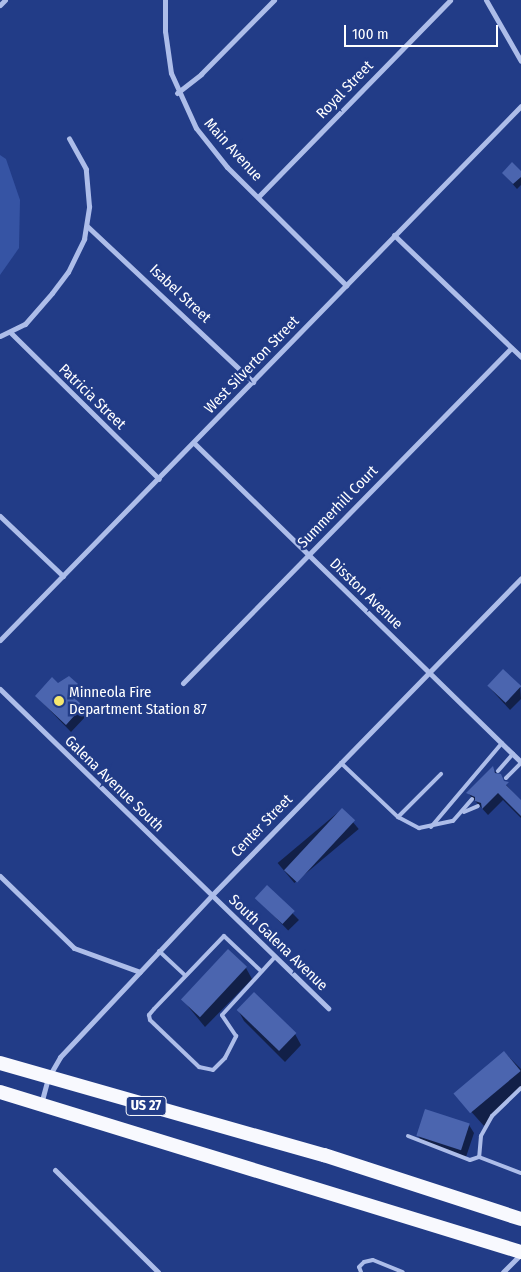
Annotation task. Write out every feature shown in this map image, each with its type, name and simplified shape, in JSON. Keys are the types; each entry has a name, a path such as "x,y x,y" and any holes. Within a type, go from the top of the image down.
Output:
{"highway":[{"name":"US 27","path":"0,1063 324,1155 521,1219"},
{"name":"US 27","path":"0,1092 521,1253"}],"street":[{"path":"0,5 5,0"},
{"name":"Main Avenue","path":"165,0 167,55 177,92 187,115 209,147 346,285"},
{"path":"177,92 201,74 274,0"},
{"name":"Royal Street","path":"258,197 450,0"},
{"path":"486,0 521,61"},
{"name":"West Silverton Street","path":"0,640 254,382 394,235 521,106"},
{"path":"0,336 25,324 62,279 79,252 87,226 86,169 69,138"},
{"name":"Isabel Street","path":"87,226 254,382"},
{"path":"394,235 521,357"},
{"name":"Patricia Street","path":"10,332 159,479"},
{"name":"Summerhill Court","path":"183,683 511,348"},
{"name":"Disston Avenue","path":"194,443 521,762"},
{"path":"0,516 63,576"},
{"name":"Center Street","path":"40,1104 48,1078 60,1057 211,896 430,672 519,584 521,578"},
{"name":"Galena Avenue South","path":"0,689 211,896"},
{"path":"0,876 74,948 140,972"},
{"name":"South Galena Avenue","path":"211,896 328,1008"},
{"path":"55,1170 158,1272"},
{"path":"503,1272 521,1253"}],"lane":[{"path":"430,828 502,743"},
{"path":"498,771 513,754"},
{"path":"506,778 521,762"},
{"path":"341,763 398,817 419,828 430,828 453,821 464,812 478,806"},
{"path":"398,817 441,774"},
{"path":"464,812 472,799"},
{"path":"261,971 224,936 154,1009 149,1015 150,1020 204,1071 213,1070 225,1058 236,1036 224,1021 222,1015 227,1007 275,957"},
{"path":"159,951 185,975"},
{"path":"479,1157 481,1136 492,1116 521,1088"},
{"path":"408,1136 470,1160 479,1157 521,1173"},
{"path":"361,1272 359,1267 364,1262 373,1260 403,1272"}],"shaded area":[{"path":"0,155 6,159 20,200 19,248 0,275"}],"building":[{"path":"512,162 521,171 521,177 513,184 502,173"},
{"path":"503,669 521,686 506,703 487,686"},
{"name":"Minneola Fire Department Station 87","path":"69,676 78,684 69,693 83,706 66,725 35,696 52,677 58,683"},
{"path":"493,766 495,773 501,774 504,781 509,782 506,785 521,800 521,816 498,793 482,809 481,803 475,801 475,797 466,793"},
{"path":"342,808 355,820 297,882 284,870"},
{"path":"267,885 295,911 283,924 255,898"},
{"path":"228,949 247,967 200,1017 181,999"},
{"path":"254,992 296,1033 279,1051 237,1010"},
{"path":"504,1051 521,1071 470,1113 453,1093"},
{"path":"425,1109 470,1124 461,1150 416,1136"}],"place":[{"name":"Minneola Fire Department Station 87","path":"59,701"}]}
